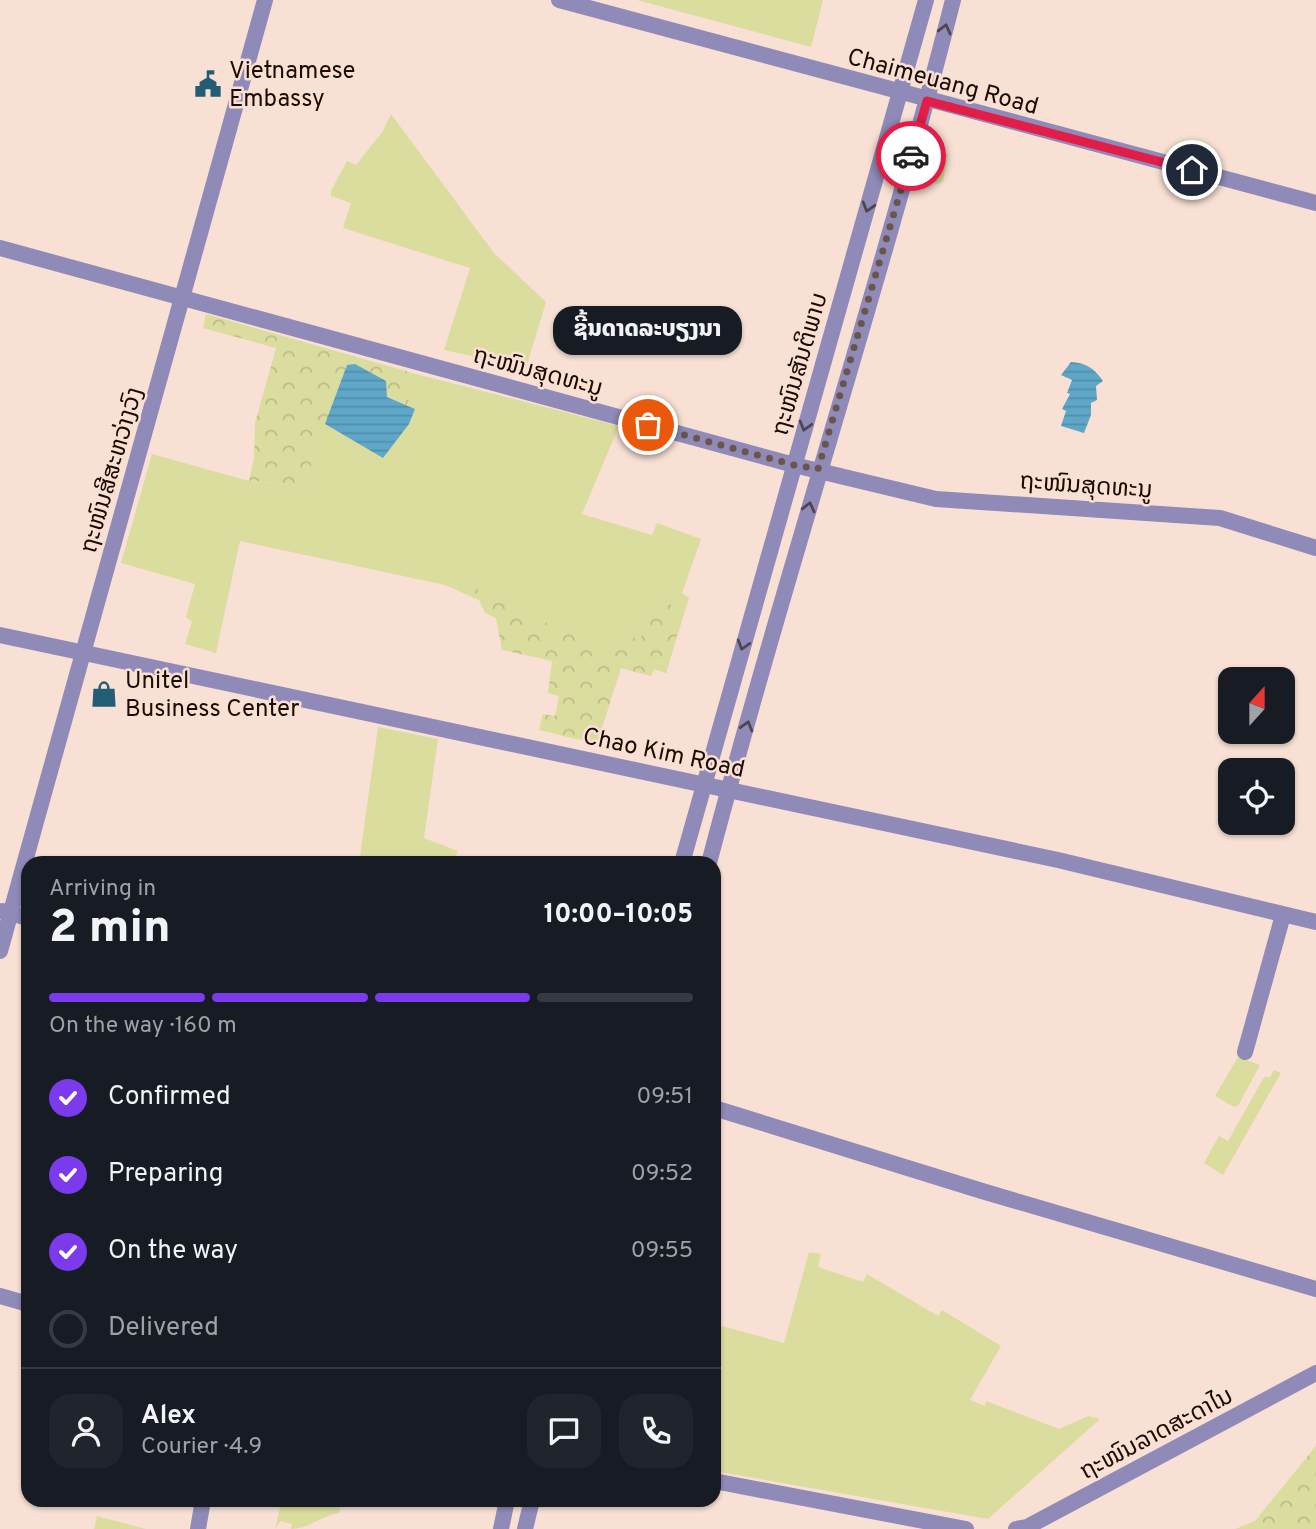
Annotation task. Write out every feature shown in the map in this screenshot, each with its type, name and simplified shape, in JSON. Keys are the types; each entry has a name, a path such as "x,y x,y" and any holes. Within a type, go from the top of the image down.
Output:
{"street":[{"name":"ຖະໜົນສີສະຫວ່າງວົງ","path":"22,856 84,652 265,0"},
{"name":"Chaimeuang Road","path":"559,0 927,101 1316,203"},
{"name":"ຖະໜົນສັນຕິພາບ","path":"684,856 701,784 902,94 926,0"},
{"name":"ຖະໜົນສັນຕິພາບ","path":"711,856 818,469 927,101 953,0"},
{"name":"ຖະໜົນສຸດທະນູ","path":"0,247 794,465 936,499 1220,518 1316,548"},
{"name":"Chao Kim Road","path":"0,635 1058,860 1316,922"},
{"name":"ຖະໜົນສີສະຫວ່າງວົງ","path":"0,951 5,911 21,859"},
{"path":"1245,1052 1283,915"},
{"path":"721,1110 982,1191 1316,1289"},
{"path":"0,1296 21,1302"},
{"name":"ຖະໜົນລາດສະດາໄນ","path":"1016,1529 1050,1515 1316,1373"},
{"path":"721,1482 966,1529"},
{"path":"198,1529 202,1507"},
{"path":"501,1529 506,1507"},
{"path":"525,1529 530,1507"}],"green space":[{"path":"637,0 823,0 811,47"},
{"path":"391,114 494,253 546,302 526,368 444,350 470,268 343,228 351,203 331,196 331,191 347,161 356,165 383,131"},
{"path":"925,147 948,154 943,181 939,184 915,179"},
{"path":"206,314 420,375 406,397 415,409 387,397 347,365 304,485 249,481 254,458 255,423 276,348 203,328"},
{"path":"420,375 619,426 582,514 652,535 657,523 701,539 682,593 689,598 666,673 654,669 651,676 621,668 446,577 445,585 240,541 216,653 185,644 192,622 186,617 195,584 121,563 152,454 249,481 304,485 325,424 383,458 415,409 405,397"},
{"path":"446,577 531,611 530,616 598,645 622,635 639,639 650,627 647,609 655,594 683,613 666,673 654,669 651,676 621,668 597,744 539,730 543,714 555,716 559,696 548,693 552,661 502,650 496,618 485,613 479,600 445,585"},
{"path":"378,727 438,739 424,838 458,851 456,856 360,856"},
{"path":"1238,1057 1260,1065 1238,1106 1234,1107 1215,1096"},
{"path":"1274,1070 1281,1073 1223,1175 1204,1163 1219,1136 1228,1141 1264,1077 1270,1077"},
{"path":"809,1252 821,1254 818,1267 863,1282 867,1274 938,1316 942,1310 1001,1346 970,1400 985,1406 986,1401 1059,1429 1088,1416 1100,1419 988,1519 721,1472 721,1326 784,1343"},
{"path":"1316,1446 1316,1529 1235,1529 1255,1521"},
{"path":"280,1507 340,1508 339,1513 303,1527 291,1529 292,1524 281,1521 275,1529"},
{"path":"97,1516 146,1529 94,1529"}],"water":[{"path":"1071,362 1089,367 1103,381 1096,386 1097,400 1091,403 1091,415 1084,433 1061,426 1066,411 1062,409 1070,394 1067,393 1072,380 1061,375"},
{"path":"355,364 386,381 387,397 415,409 409,424 383,458 325,424 347,365"}],"way so far":[{"path":"648,425 794,465 818,469 911,156"}],"place":[{"name":"Vietnamese Embassy","path":"208,84"},
{"name":"ຊີ້ນດາດລະບຽງນາ","path":"648,425"},
{"name":"Unitel Business Center","path":"104,694"}],"route":[{"path":"911,156 927,101 1192,170"}]}
